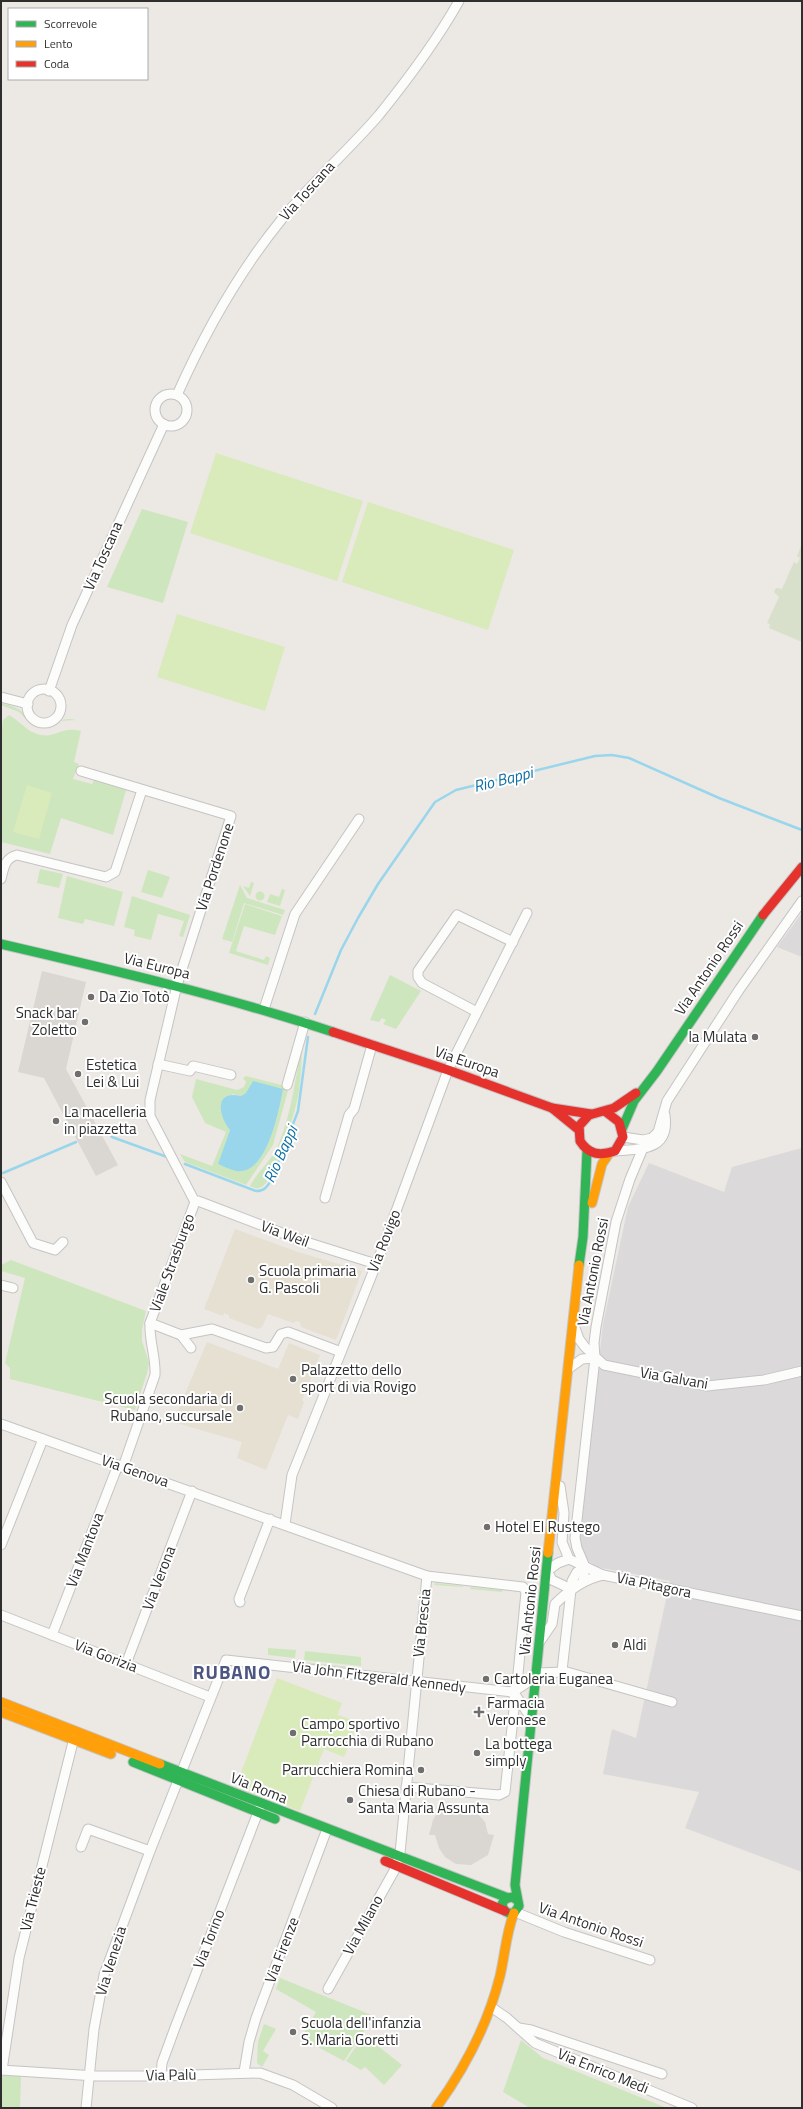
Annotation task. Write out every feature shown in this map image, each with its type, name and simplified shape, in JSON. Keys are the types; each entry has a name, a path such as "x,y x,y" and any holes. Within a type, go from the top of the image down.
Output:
{"main road":[{"name":"Via Antonio Rossi","path":"583,1237 595,1186 602,1164 612,1153 623,1133 626,1112 643,1088 658,1071 719,978 765,912 802,867"},
{"name":"Via Europa","path":"1,944 177,985 264,1009 448,1070 552,1108 591,1114"},
{"name":"Via Antonio Rossi","path":"591,1114 606,1112 643,1088"},
{"name":"Via Europa","path":"552,1108 579,1130"},
{"path":"606,1112 613,1115 619,1121 623,1133"},
{"path":"579,1130 582,1120 591,1114"},
{"name":"Via Antonio Rossi","path":"436,2108 456,2080 467,2060 491,2007 504,1962 513,1907 531,1718 558,1472 572,1320 583,1237 587,1151 580,1142 579,1130"},
{"path":"587,1151 593,1155 612,1153"},
{"name":"Via Roma","path":"1,1702 74,1735 513,1907"},
{"name":"Via Roma","path":"1,1712 74,1735"},
{"name":"Via Roma","path":"326,1833 374,1857 398,1861 513,1907"}],"street":[{"name":"Via Toscana","path":"177,395 193,359 220,307 246,266 282,219 316,180 378,116 444,27 458,1"},
{"path":"169,394 177,395 185,403 186,414 183,420 176,425 164,424 156,415 156,405 163,396 169,394"},
{"name":"Via Toscana","path":"49,690 72,625 114,530 164,424"},
{"path":"49,690 56,695 60,702 60,710 54,720 44,723 33,719 28,710 28,704 35,692 49,690"},
{"path":"1,697 28,704"},
{"name":"Via Pordenone","path":"81,771 231,816 177,985"},
{"path":"1,879 6,861 10,856 17,854 106,876 115,872 142,790"},
{"path":"264,1009 294,914 358,820"},
{"path":"623,1133 643,1140 652,1138 658,1132 667,1102 739,990 802,901"},
{"name":"Via Rovigo","path":"285,1524 292,1475 376,1264 448,1070 527,913"},
{"path":"477,1012 422,983 418,977 418,970 457,915 513,942"},
{"name":"Viale Strasburgo","path":"120,1466 155,1375 156,1362 149,1333 150,1323 195,1202 150,1116 149,1108 177,985"},
{"path":"287,1084 305,1022"},
{"path":"325,1198 349,1115 354,1109 372,1045"},
{"path":"158,1064 190,1071 193,1066 231,1075"},
{"path":"612,1153 655,1145 662,1139 665,1130 664,1112"},
{"name":"Via Antonio Rossi","path":"584,1567 577,1548 576,1538 595,1358 594,1343 596,1327 616,1222 630,1179 643,1148"},
{"path":"3,1185 33,1243 55,1250 63,1242"},
{"name":"Via Weil","path":"195,1202 198,1201 303,1241 376,1264"},
{"path":"1,1285 13,1288"},
{"name":"Via Antonio Rossi","path":"572,1320 579,1339 595,1358"},
{"path":"150,1323 181,1335 191,1348"},
{"path":"181,1335 212,1329 266,1348 272,1347 281,1334 288,1332 341,1352"},
{"path":"568,1369 582,1359 595,1358"},
{"name":"Via Galvani","path":"595,1358 604,1364 707,1386 764,1380 802,1371"},
{"name":"Via Genova","path":"1,1424 285,1524 427,1576 523,1587 526,1592"},
{"path":"1,1545 43,1439"},
{"name":"Via Mantova","path":"52,1635 120,1466"},
{"path":"558,1472 564,1513 562,1542 569,1559 584,1567 603,1574"},
{"name":"Via Verona","path":"126,1664 192,1491"},
{"path":"240,1602 270,1519"},
{"path":"569,1559 558,1563 547,1571 552,1580 571,1589"},
{"path":"583,1582 584,1567"},
{"path":"562,1672 572,1581 577,1572 584,1567"},
{"name":"Via Pitagora","path":"539,1642 552,1624 555,1604 571,1589 583,1582 603,1574 802,1616"},
{"name":"Via Brescia","path":"398,1861 427,1576"},
{"name":"Via Antonio Rossi","path":"406,1787 499,1795 505,1792 516,1700 526,1592"},
{"name":"Via Gorizia","path":"1,1616 210,1697"},
{"name":"Via John Fitzgerald Kennedy","path":"180,1776 210,1697 226,1660 416,1682 517,1690"},
{"path":"517,1690 536,1675 562,1672 672,1702"},
{"path":"517,1690 527,1691 533,1700"},
{"path":"517,1690 531,1718"},
{"name":"Via Trieste","path":"2,2070 19,1958 74,1735"},
{"name":"Via Venezia","path":"86,2108 94,2029 104,1975 150,1851 180,1776"},
{"name":"Via Torino","path":"160,2076 162,2063 176,2025 259,1808"},
{"path":"81,1848 88,1829 150,1851"},
{"name":"Via Firenze","path":"244,2072 249,2042 256,2018 326,1833"},
{"name":"Via Milano","path":"328,1989 398,1861"},
{"name":"Via Antonio Rossi","path":"513,1907 564,1932 650,1960"},
{"name":"Via Enrico Medi","path":"491,2007 519,2028 529,2038 545,2048 692,2108"},
{"name":"Via Enrico Medi","path":"519,2028 531,2030 662,2074"},
{"name":"Via Palù","path":"2,2070 89,2075 160,2076 242,2074 244,2072 260,2073 287,2082 332,2108"}],"shaded area":[{"path":"802,913 802,957 777,947"},
{"path":"42,971 86,982 66,1069 118,1165 96,1176 44,1078 18,1072"},
{"path":"802,1148 802,1872 685,1828 699,1792 603,1774 612,1729 636,1738 670,1581 597,1567 584,1558 579,1538 603,1324 628,1207 649,1163 724,1192 732,1167"},
{"path":"235,1229 298,1252 362,1271 336,1340 301,1327 300,1322 297,1321 293,1323 268,1314 262,1327 258,1329 229,1318 229,1315 224,1313 223,1316 204,1309"},
{"name":"Scuola secondaria di Rubano, succursale","path":"207,1342 278,1369 289,1343 320,1355 302,1400 304,1402 298,1419 288,1415 266,1470 237,1458 242,1442 173,1422"},
{"path":"458,1805 471,1807 485,1822 488,1834 494,1835 488,1855 471,1865 456,1864 445,1857 439,1848 435,1835 429,1835 436,1815 448,1808"}],"green space":[{"path":"216,453 363,501 337,581 190,533"},
{"path":"368,502 514,550 488,630 342,582"},
{"path":"142,509 188,522 163,603 107,587"},
{"path":"802,544 802,642 769,628 770,624 767,623 779,597 774,592 776,588 782,589 794,562 797,564 800,558 797,556"},
{"path":"177,614 285,647 265,711 157,677"},
{"path":"1,703 16,708 32,721 41,725 65,719 76,720 60,721 50,727 39,727 31,724 19,712 1,705"},
{"path":"9,715 36,734 51,735 68,730 81,731 74,762 79,764 73,779 92,784 94,780 126,790 113,835 61,818 50,854 1,842 1,736 3,720"},
{"path":"27,785 52,793 39,839 13,832"},
{"path":"40,869 63,874 59,888 37,883"},
{"path":"148,870 170,877 162,898 141,892"},
{"path":"67,876 123,892 114,926 85,919 83,924 58,918"},
{"path":"251,882 254,883 250,896 243,886 249,888"},
{"path":"240,885 247,898 285,910 283,915 244,903 232,942 222,939"},
{"path":"282,889 285,890 280,906 267,902 270,894 279,897"},
{"path":"260,891 265,896 260,901 255,896"},
{"path":"132,896 190,915 183,937 179,936 184,921 158,914 151,940 134,936 135,930 124,927"},
{"path":"245,904 282,916 275,935 244,926 236,951 264,960 266,956 270,958 268,965 229,953"},
{"path":"390,975 421,991 396,1029 383,1024 386,1020 382,1018 379,1022 370,1020"},
{"path":"302,1042 299,1091 285,1141 275,1168 269,1178 264,1185 259,1188 254,1188 250,1186 271,1158 282,1136 292,1096"},
{"path":"246,1076 289,1087 273,1145 246,1185 185,1162 180,1154 212,1166 226,1132 205,1123 192,1097 196,1079 237,1090 244,1087 246,1082 243,1078","holes":["246,1093 219,1164 230,1130 232,1094 241,1096"]},
{"path":"11,1260 146,1311 142,1330 142,1341 149,1363 135,1410 10,1379 10,1368 5,1363 25,1278 1,1271 1,1265"},
{"path":"435,1583 463,1586 463,1587 434,1585"},
{"path":"471,1587 503,1590 502,1592 470,1589"},
{"path":"268,1648 296,1650 295,1658 268,1655"},
{"path":"305,1651 361,1657 361,1666 304,1660"},
{"path":"304,1663 360,1668 360,1669"},
{"name":"Campo sportivo Parrocchia di Rubano","path":"277,1678 342,1703 331,1733 338,1715 358,1722 344,1757 324,1749 300,1811 236,1786"},
{"path":"280,1978 374,2016 344,2061 301,2038 316,2012 276,1989"},
{"path":"264,2024 276,2029 263,2051 269,2055 262,2067 257,2063 258,2042"},
{"path":"364,2035 402,2065 384,2085 365,2067 361,2070 346,2061"},
{"path":"521,2040 543,2058 667,2108 530,2108 503,2092"},
{"path":"1,2076 21,2076 20,2108 1,2108"}],"water":[{"path":"253,1081 283,1089 279,1110 271,1137 259,1160 251,1167 242,1171 236,1171 218,1164 230,1130 223,1118 221,1105 222,1100 226,1097 232,1095 241,1096 246,1093"}],"waterway":[{"name":"Rio Bappi","path":"315,1014 341,950 378,884 435,802 456,790 595,756 612,755 629,758 719,798 802,830"},
{"name":"Rio Bappi","path":"185,1164 256,1191 262,1190 266,1187 273,1177 298,1111 308,1037"},
{"name":"Rio Bappi","path":"105,1133 109,1132 112,1137 167,1157"},
{"name":"Rio Bappi","path":"3,1173 76,1142"}],"traffic: fast":[{"path":"622,1129 634,1101 657,1071 763,915"},
{"path":"1,944 210,995 333,1032"},
{"path":"579,1265 583,1237 587,1151"},
{"path":"517,1900 512,1897 505,1899 502,1904 504,1910 509,1913 514,1913 519,1906 515,1885 548,1553"},
{"path":"133,1762 275,1819"},
{"path":"160,1764 508,1898"}],"traffic: slow":[{"path":"592,1203 602,1164 608,1155"},
{"path":"548,1553 579,1265"},
{"path":"1,1702 160,1764"},
{"path":"1,1712 111,1754"},
{"path":"436,2108 447,2093 466,2061 489,2011 500,1976 507,1936 514,1913"}],"traffic: jam":[{"path":"763,915 802,867"},
{"path":"333,1032 448,1070 552,1108 591,1114"},
{"path":"606,1112 619,1122 623,1137 615,1151 604,1154 591,1152 583,1146 580,1141 579,1126 589,1115 614,1108 636,1093"},
{"path":"552,1108 579,1130"},
{"path":"385,1861 505,1911"}],"place":[{"name":"Da Zio Totò","path":"91,997"},
{"name":"Snack bar Zoletto","path":"85,1022"},
{"name":"la Mulata","path":"755,1037"},
{"name":"Estetica Lei & Lui","path":"78,1074"},
{"name":"La macelleria in piazzetta","path":"56,1121"},
{"name":"Scuola primaria G. Pascoli","path":"251,1280"},
{"name":"Palazzetto dello sport di via Rovigo","path":"293,1379"},
{"name":"Scuola secondaria di Rubano, succursale","path":"240,1408"},
{"name":"Hotel El Rustego","path":"487,1527"},
{"name":"Aldi","path":"615,1645"},
{"name":"Cartoleria Euganea","path":"486,1679"},
{"name":"Farmacia Veronese","path":"479,1712"},
{"name":"Campo sportivo Parrocchia di Rubano","path":"293,1733"},
{"name":"La bottega simply","path":"477,1753"},
{"name":"Parrucchiera Romina","path":"421,1770"},
{"name":"Chiesa di Rubano - Santa Maria Assunta","path":"350,1800"},
{"name":"Scuola dell'infanzia S. Maria Goretti","path":"293,2032"}],"district":[{"name":"RUBANO","path":"232,1672"}]}
